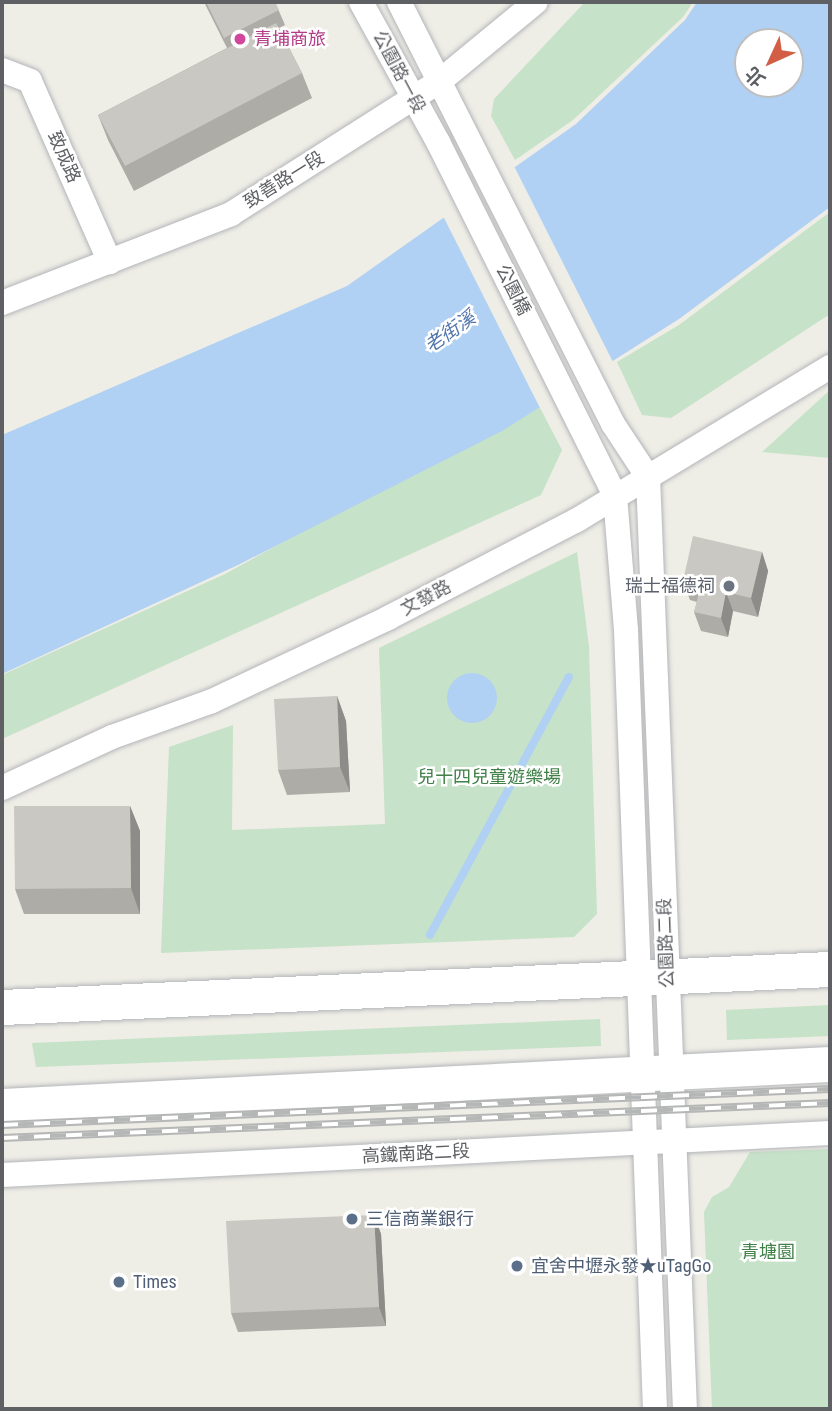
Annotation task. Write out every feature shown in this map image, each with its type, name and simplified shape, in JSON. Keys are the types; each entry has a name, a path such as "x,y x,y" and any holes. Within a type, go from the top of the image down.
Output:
{"street":[{"name":"公園路一段","path":"361,2 438,142"},
{"name":"公園路一段","path":"399,2 464,129"},
{"name":"致善路一段","path":"2,303 231,214 413,100 536,2"},
{"name":"致成路","path":"2,69 30,81 110,262"},
{"name":"公園橋","path":"464,129 613,424 648,477"},
{"name":"公園橋","path":"438,142 615,496"},
{"name":"文發路","path":"2,788 112,737 212,701 388,618 615,496 830,367"},
{"name":"公園路二段","path":"648,477 655,1073 643,1143 655,1409"},
{"name":"公園路二段","path":"615,496 652,979"},
{"path":"2,1007 830,969"},
{"path":"2,1106 830,1064"},
{"name":"公園路二段","path":"655,1073 673,1142 685,1409"},
{"name":"高鐵南路二段","path":"2,1175 830,1133"}],"green space":[{"path":"585,2 693,2 683,17 573,120 515,160 491,116 494,99"},
{"path":"830,212 830,314 671,418 642,415 617,362 679,325"},
{"path":"830,390 830,458 762,452"},
{"path":"537,402 562,450 541,495 2,739 2,675 225,574"},
{"name":"兒十四兒童遊樂場","path":"577,552 589,647 597,914 574,937 161,953 169,747 233,725 232,830 385,824 379,648"},
{"path":"830,1005 830,1036 727,1040 726,1010"},
{"path":"600,1019 601,1046 36,1067 32,1043"},
{"name":"青塘園","path":"830,1149 830,1409 712,1409 704,1212 712,1197 729,1187 750,1152"}],"water":[{"name":"老街溪","path":"697,2 830,2 830,207 679,319 502,431 238,565 2,674 2,435 347,286 576,124 685,20"},
{"path":"472,673 489,681 497,698 489,715 472,723 455,715 447,698 455,681"}],"pier":[{"path":"513,164 614,364 541,410 442,214"}],"building":[{"path":"206,2 275,2 279,10 224,38"},
{"path":"276,23 302,73 125,166 98,115"},
{"path":"693,536 762,552 751,598 726,592 721,618 694,612 701,585 683,581"},
{"path":"337,696 340,767 278,770 274,699"},
{"path":"14,806 130,806 131,888 15,889"},
{"path":"374,1215 379,1307 231,1313 226,1221"}],"waterway":[{"path":"430,935 569,677"}],"railway":[{"path":"2,1125 830,1089"},
{"path":"2,1138 830,1103"}],"place":[{"name":"青埔商旅","path":"240,39"},
{"name":"瑞士福德祠","path":"729,586"},
{"name":"三信商業銀行","path":"352,1219"},
{"name":"宜舍中壢永發★uTagGo","path":"517,1266"},
{"name":"Times","path":"119,1282"}]}
